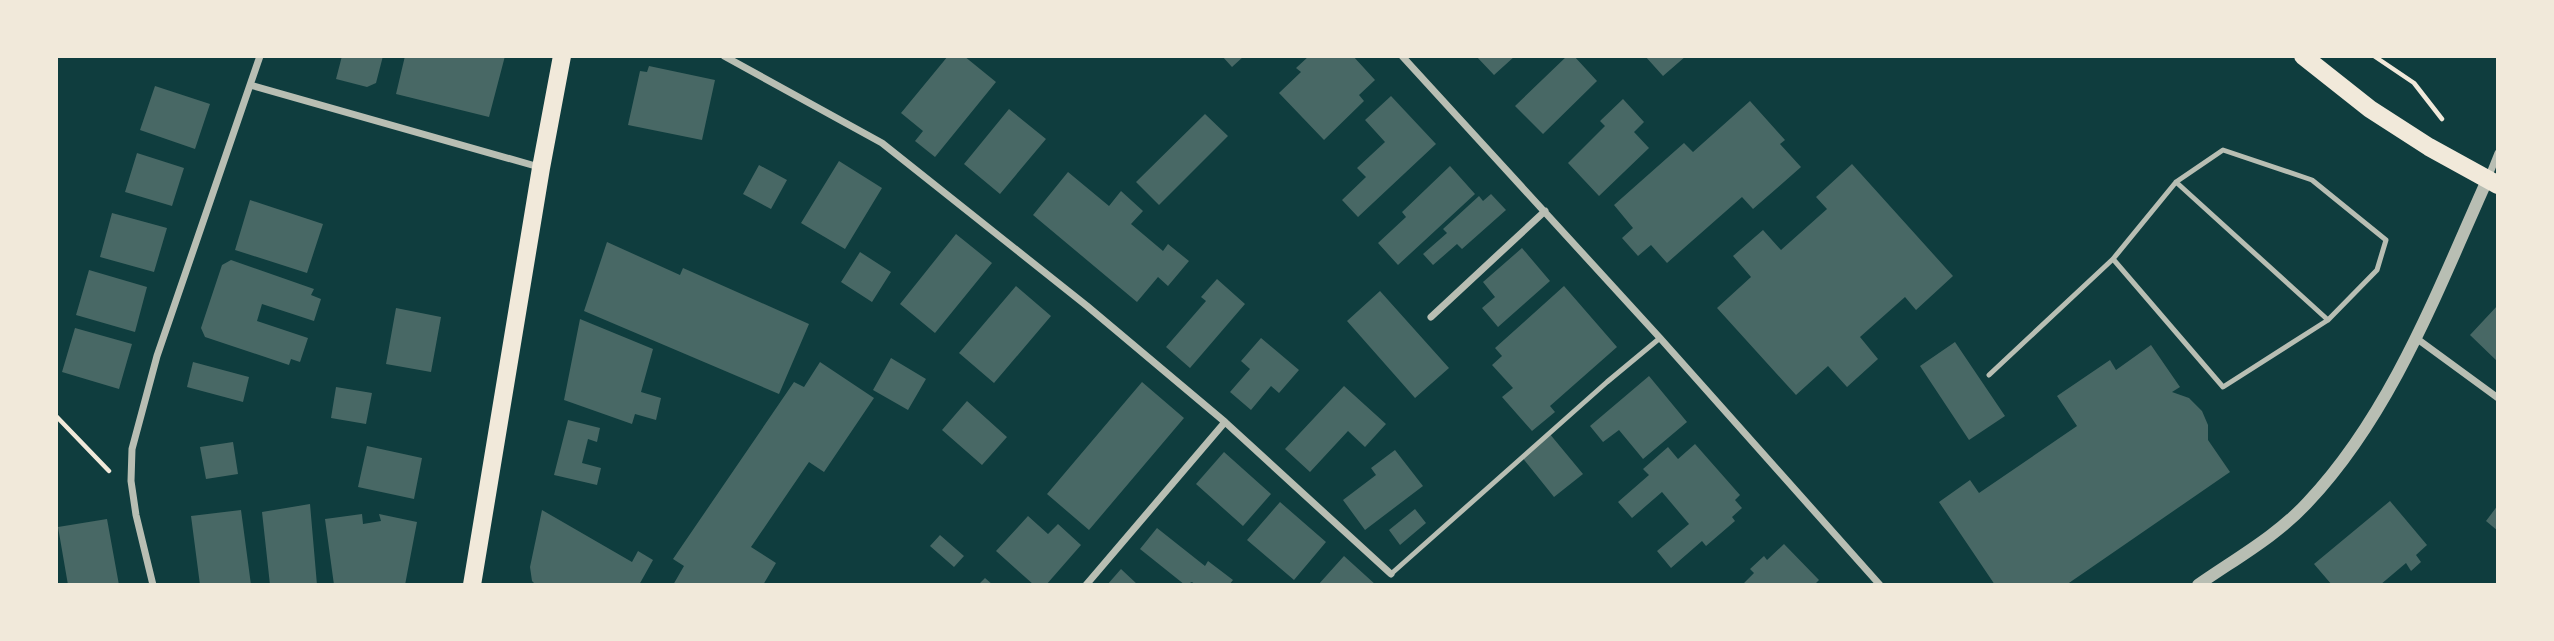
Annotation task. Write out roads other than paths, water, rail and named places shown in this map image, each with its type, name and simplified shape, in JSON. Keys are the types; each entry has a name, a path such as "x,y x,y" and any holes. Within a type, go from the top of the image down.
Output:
{"main road":[{"path":"472,585 562,56"},
{"path":"2303,56 2370,109 2428,147 2493,182"}],"street":[{"path":"153,585 131,481 132,449 157,356 260,56"},
{"path":"724,56 882,143 1087,306 1225,422 1391,574"},
{"path":"1402,56 1660,338 1880,585"},
{"path":"250,85 541,168"},
{"path":"2198,585 2278,529 2307,504 2354,446 2416,338 2493,182 2498,153"},
{"path":"1431,317 1545,211"},
{"path":"2416,338 2498,398"},
{"path":"1086,585 1225,422"}],"lane":[{"path":"1989,375 2113,259 2176,182 2223,150 2312,180 2386,240 2377,270 2328,320 2223,387 2113,259"},
{"path":"2176,182 2328,320"},
{"path":"1391,574 1660,338"}]}
